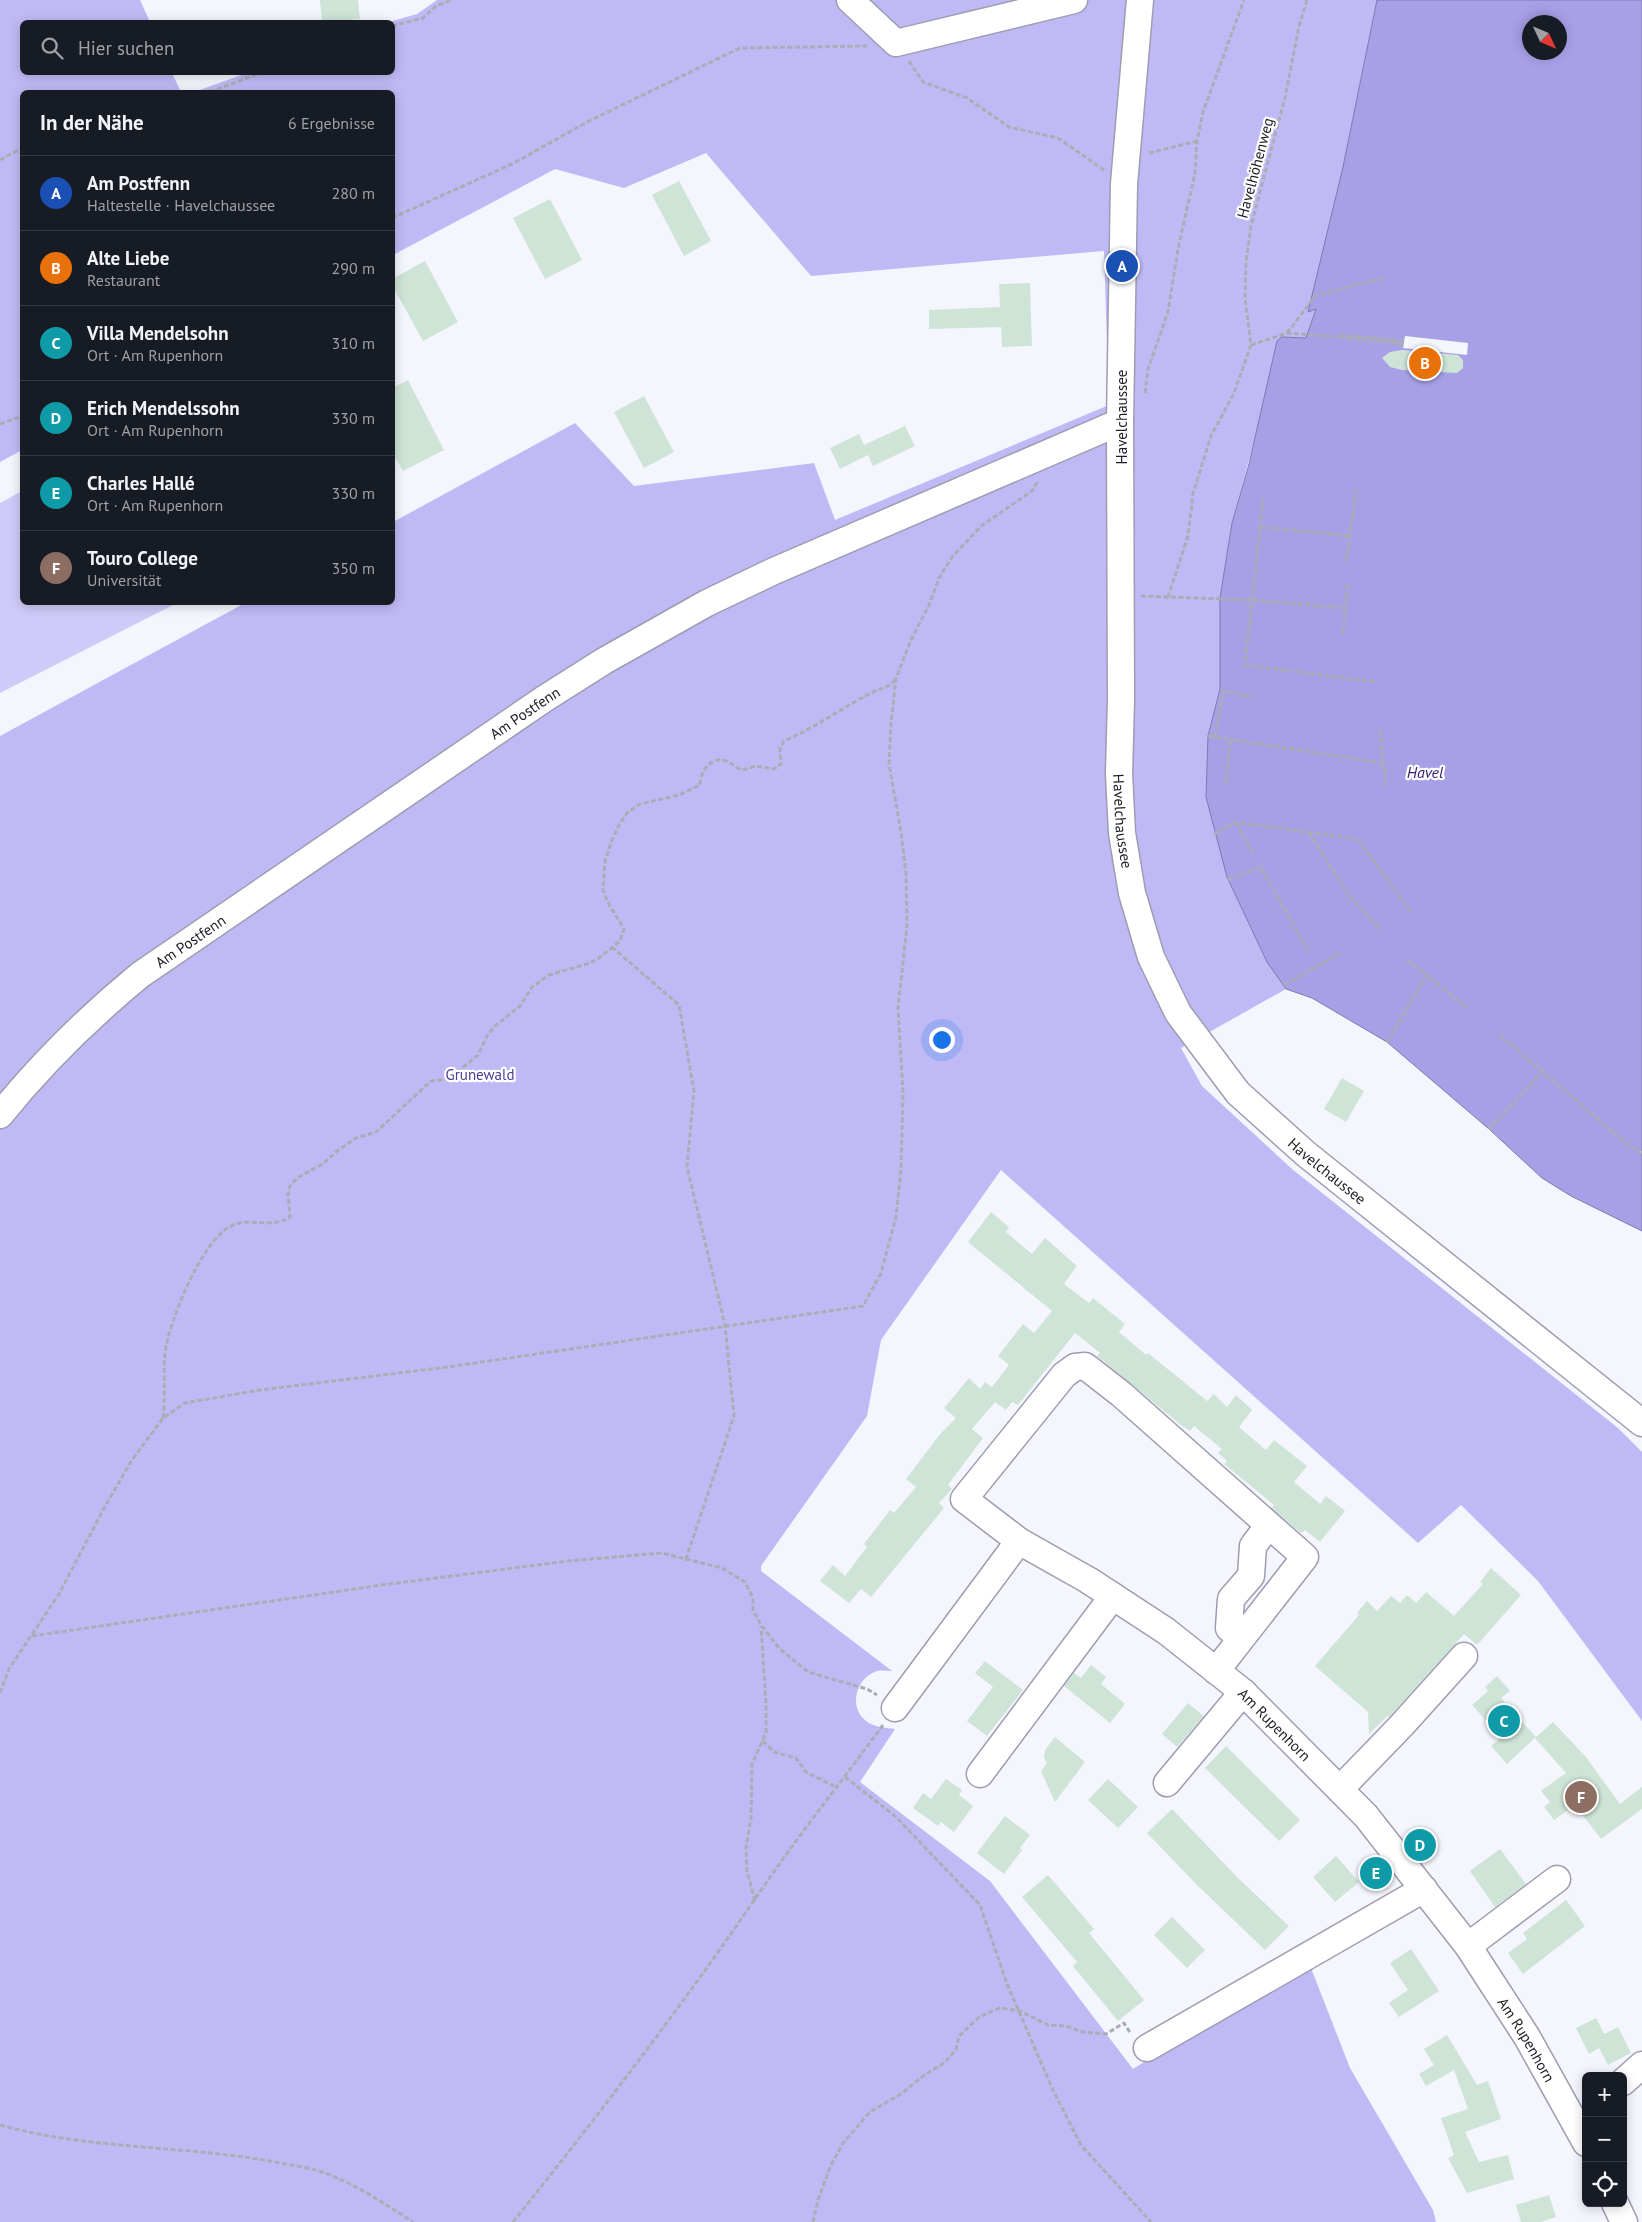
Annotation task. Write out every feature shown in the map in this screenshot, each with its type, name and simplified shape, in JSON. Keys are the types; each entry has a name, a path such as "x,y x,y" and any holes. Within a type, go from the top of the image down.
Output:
{"street":[{"path":"850,0 896,43 1074,0"},
{"name":"Havelchaussee","path":"1140,0 1124,184 1120,422 1121,699 1119,774 1122,833 1132,893 1151,957 1178,1013 1238,1093 1306,1154 1642,1423"},
{"name":"Am Postfenn","path":"0,1114 54,1052 95,1012 140,975 544,699 604,661 715,599 774,570 1034,461 1120,422"},
{"name":"Am Rupenhorn","path":"1268,1526 1121,1394 1085,1366 1075,1367 1064,1375 964,1499 1019,1541 1088,1580 1166,1631 1243,1692 1340,1789 1366,1816 1468,1946 1580,2117"},
{"path":"1216,1670 1305,1557 1268,1526 1253,1546 1251,1576 1231,1599 1228,1628 1241,1638"},
{"path":"895,1708 1019,1541"},
{"path":"980,1774 1113,1596"},
{"path":"1340,1789 1401,1726 1464,1656"},
{"path":"1167,1783 1243,1692"},
{"path":"1468,1946 1557,1879"},
{"path":"1147,2048 1424,1889"},
{"path":"1627,2078 1642,2065"},
{"path":"1617,2207 1624,2222"}],"path":[{"path":"395,25 423,18 436,6 452,0"},
{"path":"1145,393 1148,369 1168,312 1178,249 1195,173 1197,141 1203,112 1244,0"},
{"name":"Havelhöhenweg","path":"1251,345 1245,290 1246,263 1251,226 1285,98 1298,26 1306,0"},
{"path":"395,217 514,162 590,121 740,48 851,47 896,43 923,82 967,98 1009,127 1058,138 1124,184"},
{"path":"215,90 255,75"},
{"path":"1126,156 1165,150 1197,141"},
{"path":"0,160 20,149"},
{"path":"1287,333 1316,295 1385,278"},
{"path":"1346,608 1253,600 1168,597 1188,536 1194,494 1211,436 1234,393 1251,345 1287,333 1341,337 1342,335 1404,342"},
{"path":"0,424 20,417"},
{"path":"163,1418 166,1394 166,1351 174,1316 199,1264 214,1239 232,1225 264,1221 276,1223 290,1217 288,1194 290,1186 297,1178 324,1163 356,1138 376,1132 431,1081 449,1079 478,1055 494,1026 520,1006 532,987 539,981 549,975 590,963 620,941 624,929 607,901 603,889 603,878 605,861 612,840 628,813 649,800 680,795 700,785 703,771 708,765 716,761 722,760 742,770 756,766 774,769 781,764 780,748 784,741 799,735 862,697 892,684 929,605 939,578 952,557 981,526 1011,508 1037,486 1039,476 1034,461"},
{"path":"1346,560 1356,490"},
{"path":"1263,499 1246,665 1377,682"},
{"path":"1261,527 1349,536"},
{"path":"1343,634 1348,581"},
{"path":"0,1693 9,1670 59,1594 103,1510 132,1460 163,1418 185,1403 862,1306 881,1273 896,1217 901,1169 903,1092 898,1008 907,926 906,874 889,764 896,678"},
{"path":"1215,737 1223,690 1254,698"},
{"path":"1380,730 1382,763 1386,786"},
{"path":"1208,736 1382,763"},
{"path":"1226,783 1230,739"},
{"path":"1236,822 1253,853"},
{"path":"1214,834 1236,822 1358,839 1411,913"},
{"path":"1309,832 1350,897 1381,930"},
{"path":"1228,880 1261,867 1308,951"},
{"path":"612,947 679,1005 694,1091 687,1166 725,1325 734,1416 686,1559"},
{"path":"1284,985 1340,953"},
{"path":"1407,960 1468,1008"},
{"path":"1387,1042 1427,975"},
{"path":"1500,1034 1628,1145 1642,1153"},
{"path":"1489,1128 1542,1072"},
{"path":"31,1636 382,1585 568,1561 662,1553 722,1568 745,1582 753,1598 753,1610 760,1625 779,1648 808,1672 867,1688 895,1708 838,1788 768,1880 755,1902 652,2044 513,2222"},
{"path":"755,1902 747,1871 746,1848 751,1818 752,1764 766,1733 766,1704 760,1625"},
{"path":"762,1741 774,1752 796,1758 806,1772 838,1788"},
{"path":"845,1777 895,1816 980,1905 1007,1984 1053,2090 1081,2145 1151,2222"},
{"path":"812,2222 818,2200 834,2159 843,2143 870,2112 901,2094 923,2076 944,2063 956,2050 959,2036 979,2017 1000,2008 1020,2011 1048,2025 1066,2026 1083,2032 1106,2034"},
{"path":"0,2125 28,2133 106,2145 207,2152 319,2171 354,2186 413,2222"}],"shaded area":[{"path":"20,492 20,605 173,605 0,693 0,503"}],"green space":[{"path":"0,0 140,0 149,20 20,20 20,75 173,75 180,90 20,90 20,451 0,462"},
{"name":"Grunewald","path":"437,0 1377,0 1343,167 1309,311 1316,308 1306,338 1282,337 1232,523 1220,598 1220,689 1208,736 1227,877 1267,962 1286,989 1181,1048 1202,1086 1292,1169 1618,1428 1642,1452 1642,1721 1538,1581 1461,1505 1418,1543 1001,1170 881,1340 867,1416 761,1566 761,1571 892,1671 879,1671 869,1675 863,1680 856,1695 856,1703 862,1717 869,1723 895,1729 860,1782 990,1881 1133,2069 1220,2014 1309,1963 1350,2068 1433,2210 1436,2222 0,2222 0,736 241,605 395,605 395,521 575,423 634,486 814,463 835,520 1109,405 1104,251 811,276 706,153 624,188 555,169 395,254 395,90 200,90 241,75 395,75 395,20 417,14"}],"water":[{"name":"Havel","path":"1377,0 1642,0 1642,1231 1571,1196 1542,1178 1489,1129 1387,1042 1312,998 1286,989 1267,962 1227,877 1206,797 1208,736 1220,689 1220,598 1232,523 1249,464 1277,341 1282,337 1306,338 1316,309 1308,312 1343,167"}],"pier":[{"path":"1405,336 1468,343 1467,355 1403,348"}],"building":[{"path":"320,0 358,0 360,19 322,20"},
{"path":"679,181 711,241 684,256 652,195"},
{"path":"550,199 582,260 545,279 513,218"},
{"path":"425,261 458,322 423,341 395,290 395,277"},
{"path":"1030,283 1032,346 1002,347 1001,327 929,329 929,310 1000,307 999,284"},
{"path":"1402,350 1458,355 1463,360 1463,368 1457,373 1402,370 1390,367 1382,358 1390,352"},
{"path":"408,380 444,450 403,471 395,457 395,386"},
{"path":"644,396 674,452 644,468 614,412"},
{"path":"905,426 915,446 873,466 868,455 840,469 830,448 859,434 864,445"},
{"path":"1342,1078 1364,1091 1346,1122 1324,1109"},
{"path":"991,1212 1009,1227 1006,1232 1032,1254 1045,1238 1077,1266 1064,1284 1089,1303 1093,1298 1125,1324 1119,1332 1146,1355 1148,1353 1207,1401 1214,1394 1227,1407 1236,1395 1252,1410 1239,1427 1266,1450 1274,1440 1307,1466 1294,1482 1320,1504 1326,1496 1345,1511 1320,1542 1305,1530 1301,1533 1272,1508 1274,1505 1224,1464 1227,1461 1218,1453 1222,1449 1194,1426 1190,1431 1181,1425 1097,1356 1100,1353 1075,1333 1018,1405 1012,1402 1006,1410 995,1402 972,1429 983,1438 948,1485 952,1489 939,1503 944,1508 871,1597 861,1589 849,1603 820,1581 833,1565 845,1576 867,1547 864,1544 890,1510 894,1513 916,1487 906,1479 941,1433 956,1418 944,1408 969,1378 980,1389 985,1382 992,1387 1009,1365 998,1356 1023,1324 1034,1333 1052,1311 968,1242"},
{"path":"1491,1568 1521,1595 1477,1645 1464,1634 1390,1716 1387,1716 1369,1734 1368,1712 1315,1666 1359,1615 1357,1613 1367,1601 1377,1611 1391,1596 1400,1603 1407,1595 1416,1603 1426,1592 1454,1616 1483,1584 1480,1582"},
{"path":"985,1661 1023,1690 987,1736 967,1721 993,1687 975,1673"},
{"path":"1091,1665 1106,1677 1101,1684 1125,1704 1110,1723 1064,1686 1074,1673 1081,1678"},
{"path":"1497,1676 1510,1691 1501,1698 1536,1737 1553,1722 1586,1757 1620,1804 1642,1787 1642,1809 1601,1839 1575,1805 1554,1820 1544,1807 1550,1802 1541,1791 1566,1773 1535,1738 1507,1764 1491,1746 1501,1737 1472,1705 1488,1691 1485,1687"},
{"path":"1188,1703 1204,1716 1177,1747 1162,1734"},
{"path":"1055,1737 1085,1762 1055,1802 1041,1771 1047,1763 1044,1757 1045,1750"},
{"path":"1226,1746 1300,1820 1279,1841 1205,1768"},
{"path":"946,1779 962,1790 959,1795 973,1806 954,1832 941,1822 938,1826 913,1808 923,1793 931,1799"},
{"path":"1108,1779 1138,1807 1118,1828 1088,1800"},
{"path":"1172,1809 1239,1879 1289,1926 1265,1950 1196,1884 1147,1833"},
{"path":"1005,1816 1030,1835 1020,1848 1022,1850 1004,1874 977,1853"},
{"path":"1500,1849 1526,1884 1495,1907 1470,1871"},
{"path":"1336,1856 1359,1882 1335,1902 1313,1877"},
{"path":"1048,1875 1094,1929 1089,1933 1144,2000 1118,2021 1073,1966 1077,1962 1022,1897"},
{"path":"1566,1900 1585,1926 1523,1974 1508,1953 1527,1939 1523,1933"},
{"path":"1172,1917 1205,1950 1187,1968 1154,1935"},
{"path":"1411,1949 1439,1991 1399,2017 1389,2003 1408,1990 1390,1963"},
{"path":"1596,2018 1604,2034 1618,2027 1631,2053 1608,2065 1599,2048 1589,2054 1576,2028"},
{"path":"1447,2035 1477,2085 1488,2081 1501,2119 1465,2132 1479,2162 1508,2155 1514,2179 1467,2193 1448,2158 1454,2155 1441,2118 1468,2109 1454,2070 1426,2086 1419,2074 1434,2065 1424,2049"},
{"path":"1549,2195 1556,2217 1541,2222 1521,2222 1516,2205"}],"place":[{"name":"Am Postfenn","path":"1122,266"},
{"name":"Alte Liebe","path":"1425,363"},
{"name":"Villa Mendelsohn","path":"1504,1721"},
{"name":"Touro College","path":"1581,1797"},
{"name":"Erich Mendelssohn","path":"1420,1845"},
{"name":"Charles Hallé","path":"1376,1873"}]}
